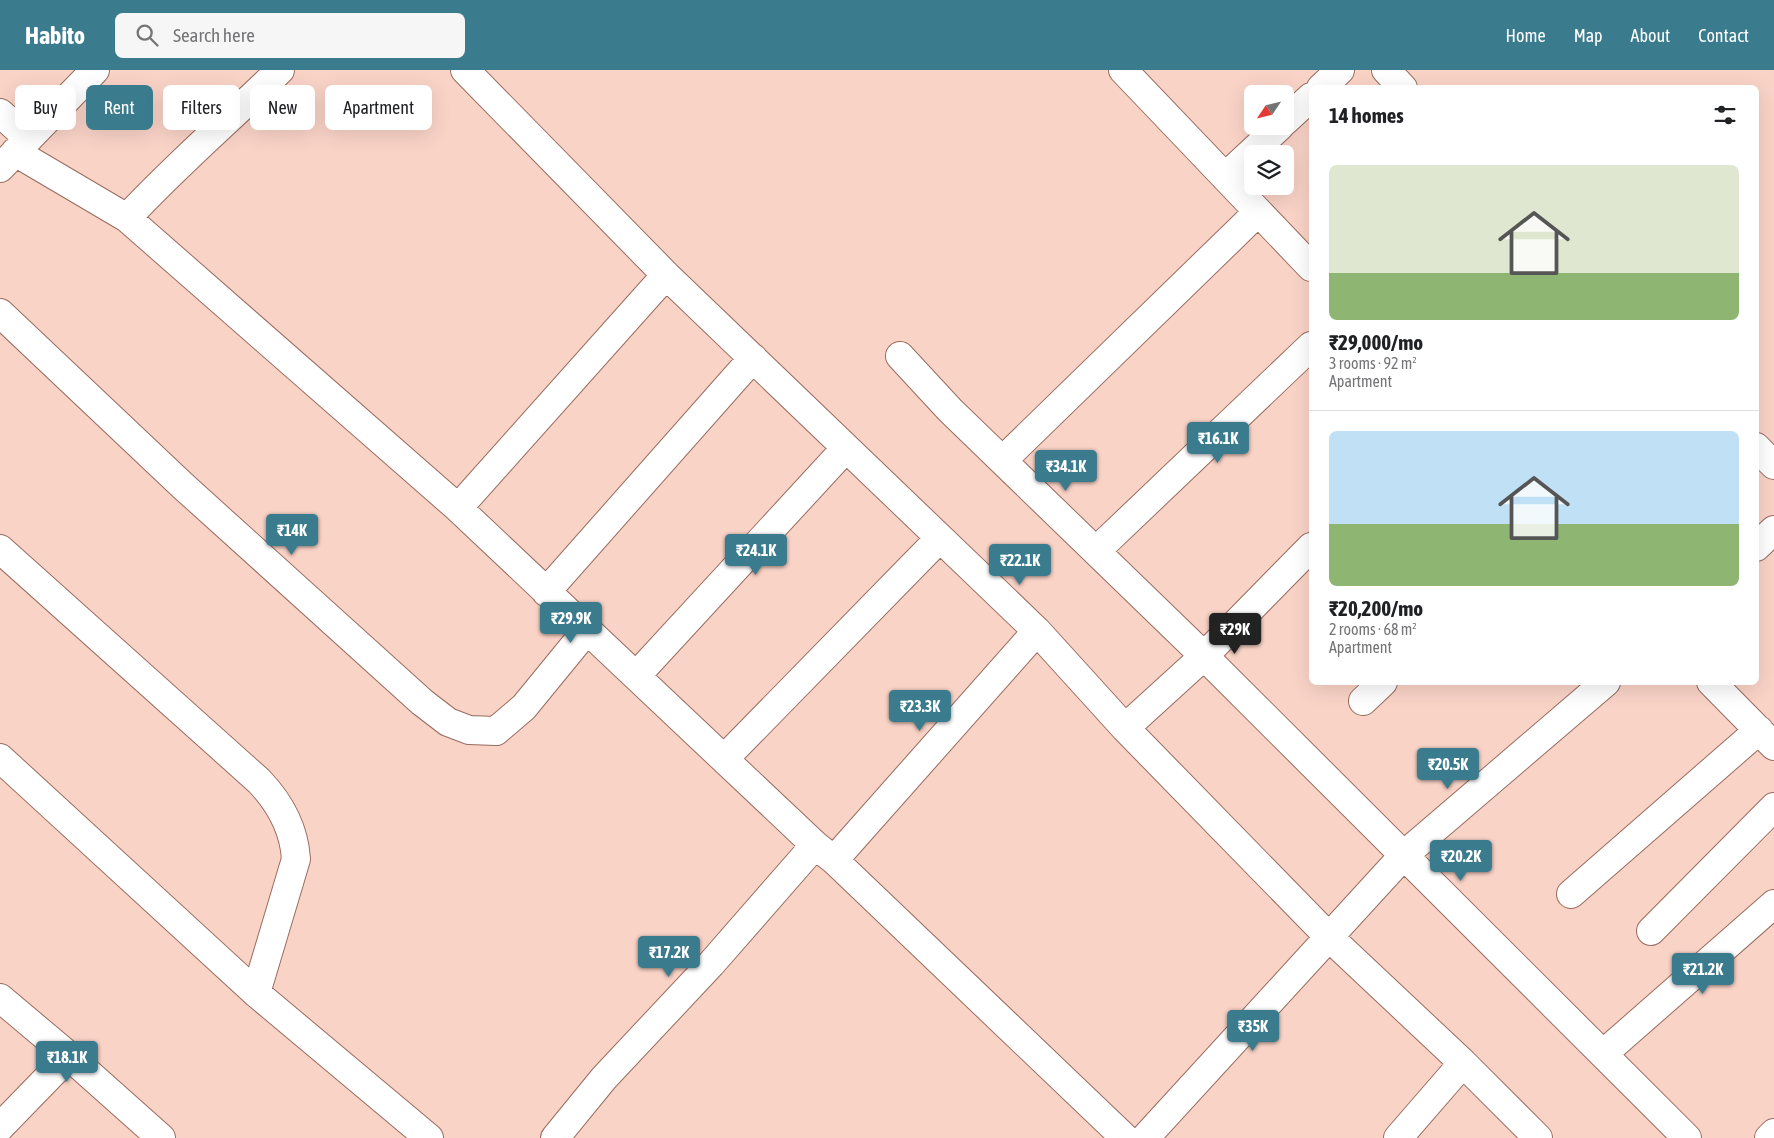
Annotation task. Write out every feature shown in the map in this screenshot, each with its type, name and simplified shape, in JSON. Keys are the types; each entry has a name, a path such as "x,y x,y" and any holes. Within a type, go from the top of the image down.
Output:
{"street":[{"path":"14,153 95,70"},
{"path":"127,218 159,183 240,110 280,70"},
{"path":"465,70 666,275 1036,632 1125,728 1329,938 1463,1063 1533,1136"},
{"path":"1123,70 1309,265"},
{"path":"1324,85 1340,70"},
{"path":"1386,70 1400,85"},
{"path":"1294,113 1309,99"},
{"path":"0,113 14,153 127,218 458,508 825,852 1125,1138"},
{"path":"1225,178 1270,135"},
{"path":"1003,460 1258,212"},
{"path":"458,508 666,275"},
{"path":"0,313 183,486 422,702 448,722 469,730 496,730 524,707 587,630"},
{"path":"1096,551 1309,348"},
{"path":"900,356 950,410 1204,656 1687,1138"},
{"path":"546,592 753,358"},
{"path":"636,676 846,448"},
{"path":"1759,450 1774,465"},
{"path":"1759,544 1774,530"},
{"path":"724,759 940,538"},
{"path":"0,548 259,780 280,807 289,824 295,842 296,859 256,993"},
{"path":"1125,728 1204,656 1309,549"},
{"path":"555,1138 604,1078 711,964 825,852 1036,632"},
{"path":"1363,700 1379,685"},
{"path":"1145,1138 1404,855 1602,685"},
{"path":"1571,894 1766,738 1714,685"},
{"path":"0,758 256,993 429,1138"},
{"path":"1651,931 1774,807"},
{"path":"1603,1054 1774,904"},
{"path":"0,998 69,1056 161,1138"},
{"path":"0,1127 69,1056"},
{"path":"1398,1138 1463,1063"},
{"path":"1770,1138 1774,1133"}]}
